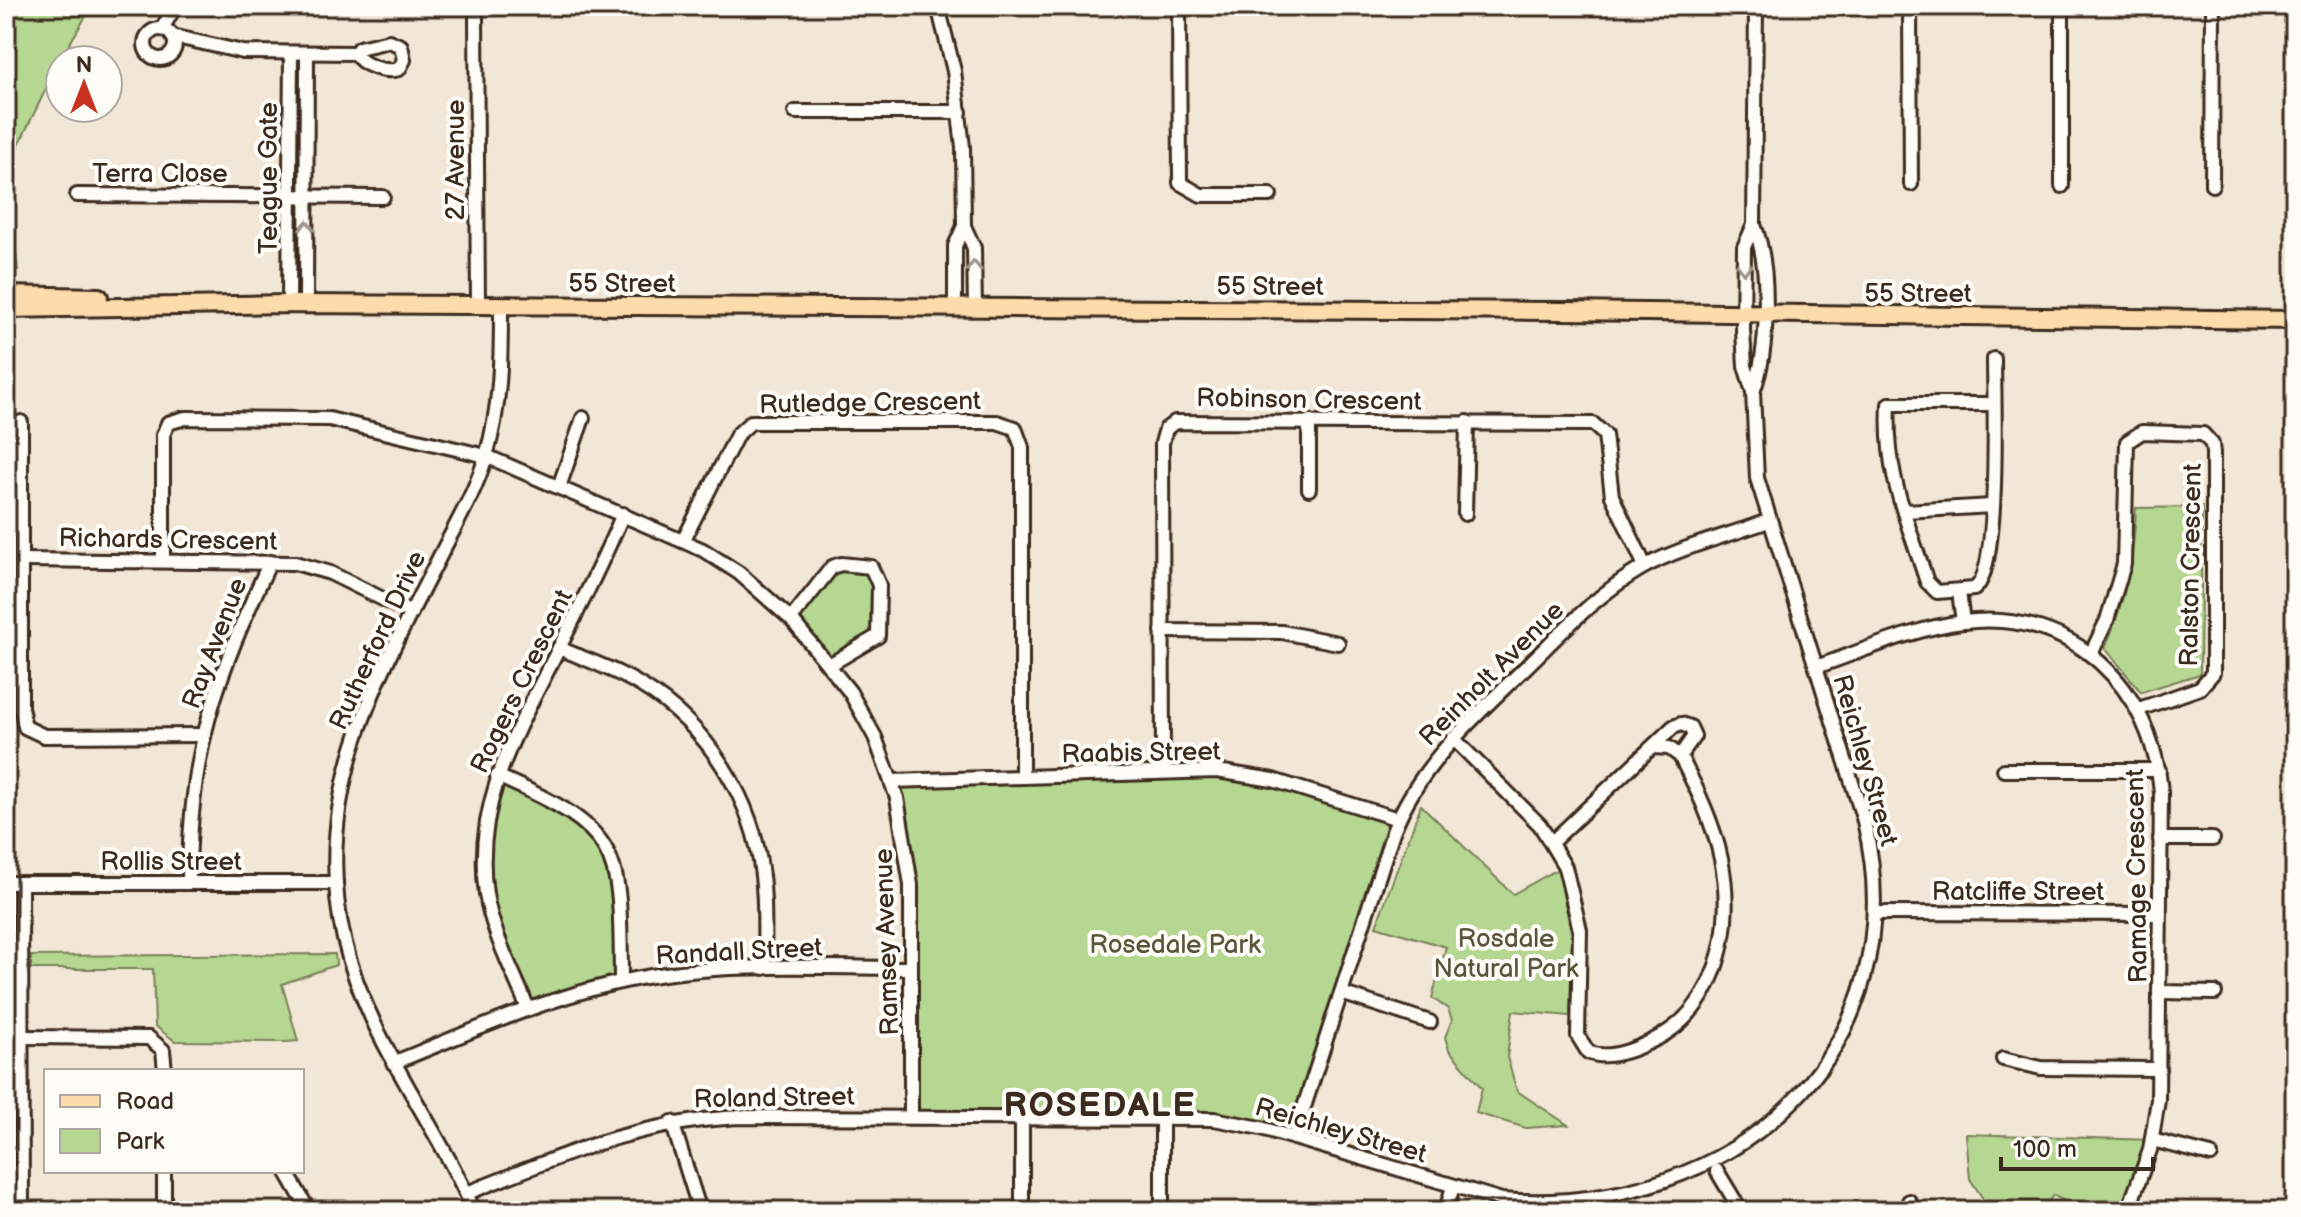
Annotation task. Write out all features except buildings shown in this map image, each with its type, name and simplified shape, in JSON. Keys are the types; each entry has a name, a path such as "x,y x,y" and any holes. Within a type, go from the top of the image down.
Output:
{"main road":[{"name":"55 Street","path":"6,295 152,297 244,304"},
{"name":"55 Street","path":"6,309 298,304 1564,311 2295,320"}],"street":[{"path":"175,6 167,32 227,51 355,53"},
{"path":"938,6 960,112 964,226 974,248 975,309"},
{"path":"1179,6 1180,183 1201,195 1270,195"},
{"path":"1754,225 1756,6"},
{"path":"1910,6 1911,184"},
{"path":"2062,6 2062,186"},
{"path":"2212,185 2213,6"},
{"name":"27 Avenue","path":"476,15 478,306"},
{"name":"Teague Gate","path":"291,53 290,196 298,304"},
{"name":"Teague Gate","path":"298,304 307,196 307,53"},
{"path":"795,112 960,112"},
{"name":"Terra Close","path":"77,195 383,197"},
{"name":"Reichley Street","path":"1095,1117 1237,1123 1502,1200 1554,1210 1591,1207 1649,1198 1717,1171 1779,1128 1834,1057 1865,983 1876,913 1873,861 1864,821 1768,521 1754,461 1753,392 1745,366 1743,315 1744,247 1754,225"},
{"name":"Reichley Street","path":"1753,392 1761,371 1764,315 1763,247 1754,225"},
{"path":"955,309 955,246 964,226"},
{"name":"Rutherford Drive","path":"474,1211 467,1193 393,1063 364,1004 352,969 336,883 338,814 351,745 372,691 466,506 486,456 499,395 501,306"},
{"path":"1994,359 1994,404 1992,506 1990,545 1983,579 1978,588 1942,594 1930,587 1894,486 1887,446 1889,404 1994,404"},
{"path":"559,487 583,418"},
{"name":"Ramsey Avenue","path":"163,561 163,435 171,420 329,419 486,456 683,541 739,573 791,619 831,664 862,712 892,781 909,866 911,1117"},
{"name":"Robinson Crescent","path":"1163,771 1162,443 1166,429 1185,420 1585,423 1599,427 1607,440 1612,496 1645,566"},
{"path":"1309,421 1309,489"},
{"path":"21,422 21,560"},
{"name":"Rutledge Crescent","path":"683,541 737,435 751,422 997,422 1015,428 1022,447 1022,776"},
{"path":"1465,514 1467,422"},
{"name":"Ralston Crescent","path":"2091,654 2112,607 2124,564 2127,442 2142,432 2203,434 2212,444 2213,453 2213,673 2200,688 2139,709"},
{"path":"1905,511 1992,506"},
{"name":"Rogers Crescent","path":"528,1009 500,945 486,894 483,843 497,776 623,514"},
{"name":"Reinholt Avenue","path":"1294,1138 1398,819 1412,792 1453,738 1581,613 1645,566 1768,521"},
{"name":"Richards Crescent","path":"202,735 44,736 29,731 21,707 21,560 270,562 319,568 411,613"},
{"name":"Ray Avenue","path":"189,883 190,807 202,735 226,657 270,562"},
{"path":"791,619 832,567 851,564 871,567 879,585 878,636 868,645 831,664"},
{"path":"1959,592 1963,622"},
{"name":"Ramage Crescent","path":"1816,667 1963,622 2031,626 2091,654 2117,678 2139,709 2153,742 2159,770 2159,1069 2152,1140 2128,1211"},
{"path":"1162,631 1282,632 1338,643"},
{"path":"559,648 625,676 661,698 694,729 721,763 740,797 758,851 763,887 764,968"},
{"path":"1553,841 1673,727 1685,725 1694,736 1680,756"},
{"path":"1453,738 1553,841 1570,880 1579,917 1580,1042 1588,1052 1603,1056 1657,1039 1698,1003 1715,973 1722,943 1725,895 1722,860 1680,756 1669,748 1653,747"},
{"path":"2004,770 2159,770"},
{"name":"Raabis Street","path":"892,781 1217,771 1256,776 1398,819"},
{"path":"497,776 567,808 584,821 607,850 619,887 621,981"},
{"path":"2160,839 2213,839"},
{"name":"Rollis Street","path":"6,883 336,883"},
{"path":"21,883 22,1211"},
{"name":"Ratcliffe Street","path":"1876,913 2160,914"},
{"name":"Randall Street","path":"393,1063 528,1009 621,981 693,970 910,968"},
{"path":"2160,992 2215,993"},
{"path":"1341,993 1430,1022"},
{"path":"22,1037 149,1038 163,1050 165,1069"},
{"path":"2003,1059 2041,1068 2159,1069"},
{"name":"Roland Street","path":"467,1193 595,1142 672,1122 738,1117 1095,1117"},
{"path":"1022,1117 1022,1211"},
{"path":"1162,1118 1162,1211"},
{"path":"672,1122 700,1211"},
{"path":"2152,1140 2211,1155"},
{"path":"1717,1171 1741,1211"},
{"path":"164,1173 164,1211"},
{"path":"287,1173 309,1211"},
{"path":"1446,1211 1453,1186"}],"green space":[{"path":"6,6 92,6 69,44 44,44 44,93 6,171"},
{"path":"6,176 18,270 6,269"},
{"path":"2202,507 2200,674 2141,692 2105,648 2127,580 2136,508"},
{"path":"871,567 879,629 831,664 791,619 829,571"},
{"name":"Rosedale Park","path":"1217,771 1398,819 1294,1138 1237,1123 911,1117 909,866 892,781"},
{"path":"497,776 560,804 613,862 621,981 528,1009 505,958 483,861"},
{"name":"Rosdale Natural Park","path":"1421,805 1513,894 1558,869 1572,937 1570,1016 1513,1011 1507,1057 1517,1091 1568,1125 1526,1128 1476,1113 1482,1088 1449,1050 1445,1037 1452,1020 1448,1009 1432,998 1446,947 1376,926"},
{"path":"335,954 336,965 282,984 298,1041 286,1042 175,1041 155,1026 153,969 31,969 31,956"},
{"path":"1966,1134 2152,1140 2128,1211 2083,1211 2053,1195 2042,1211 1991,1211 1970,1179"}],"district":[{"name":"ROSEDALE","path":"1100,1104"}]}
